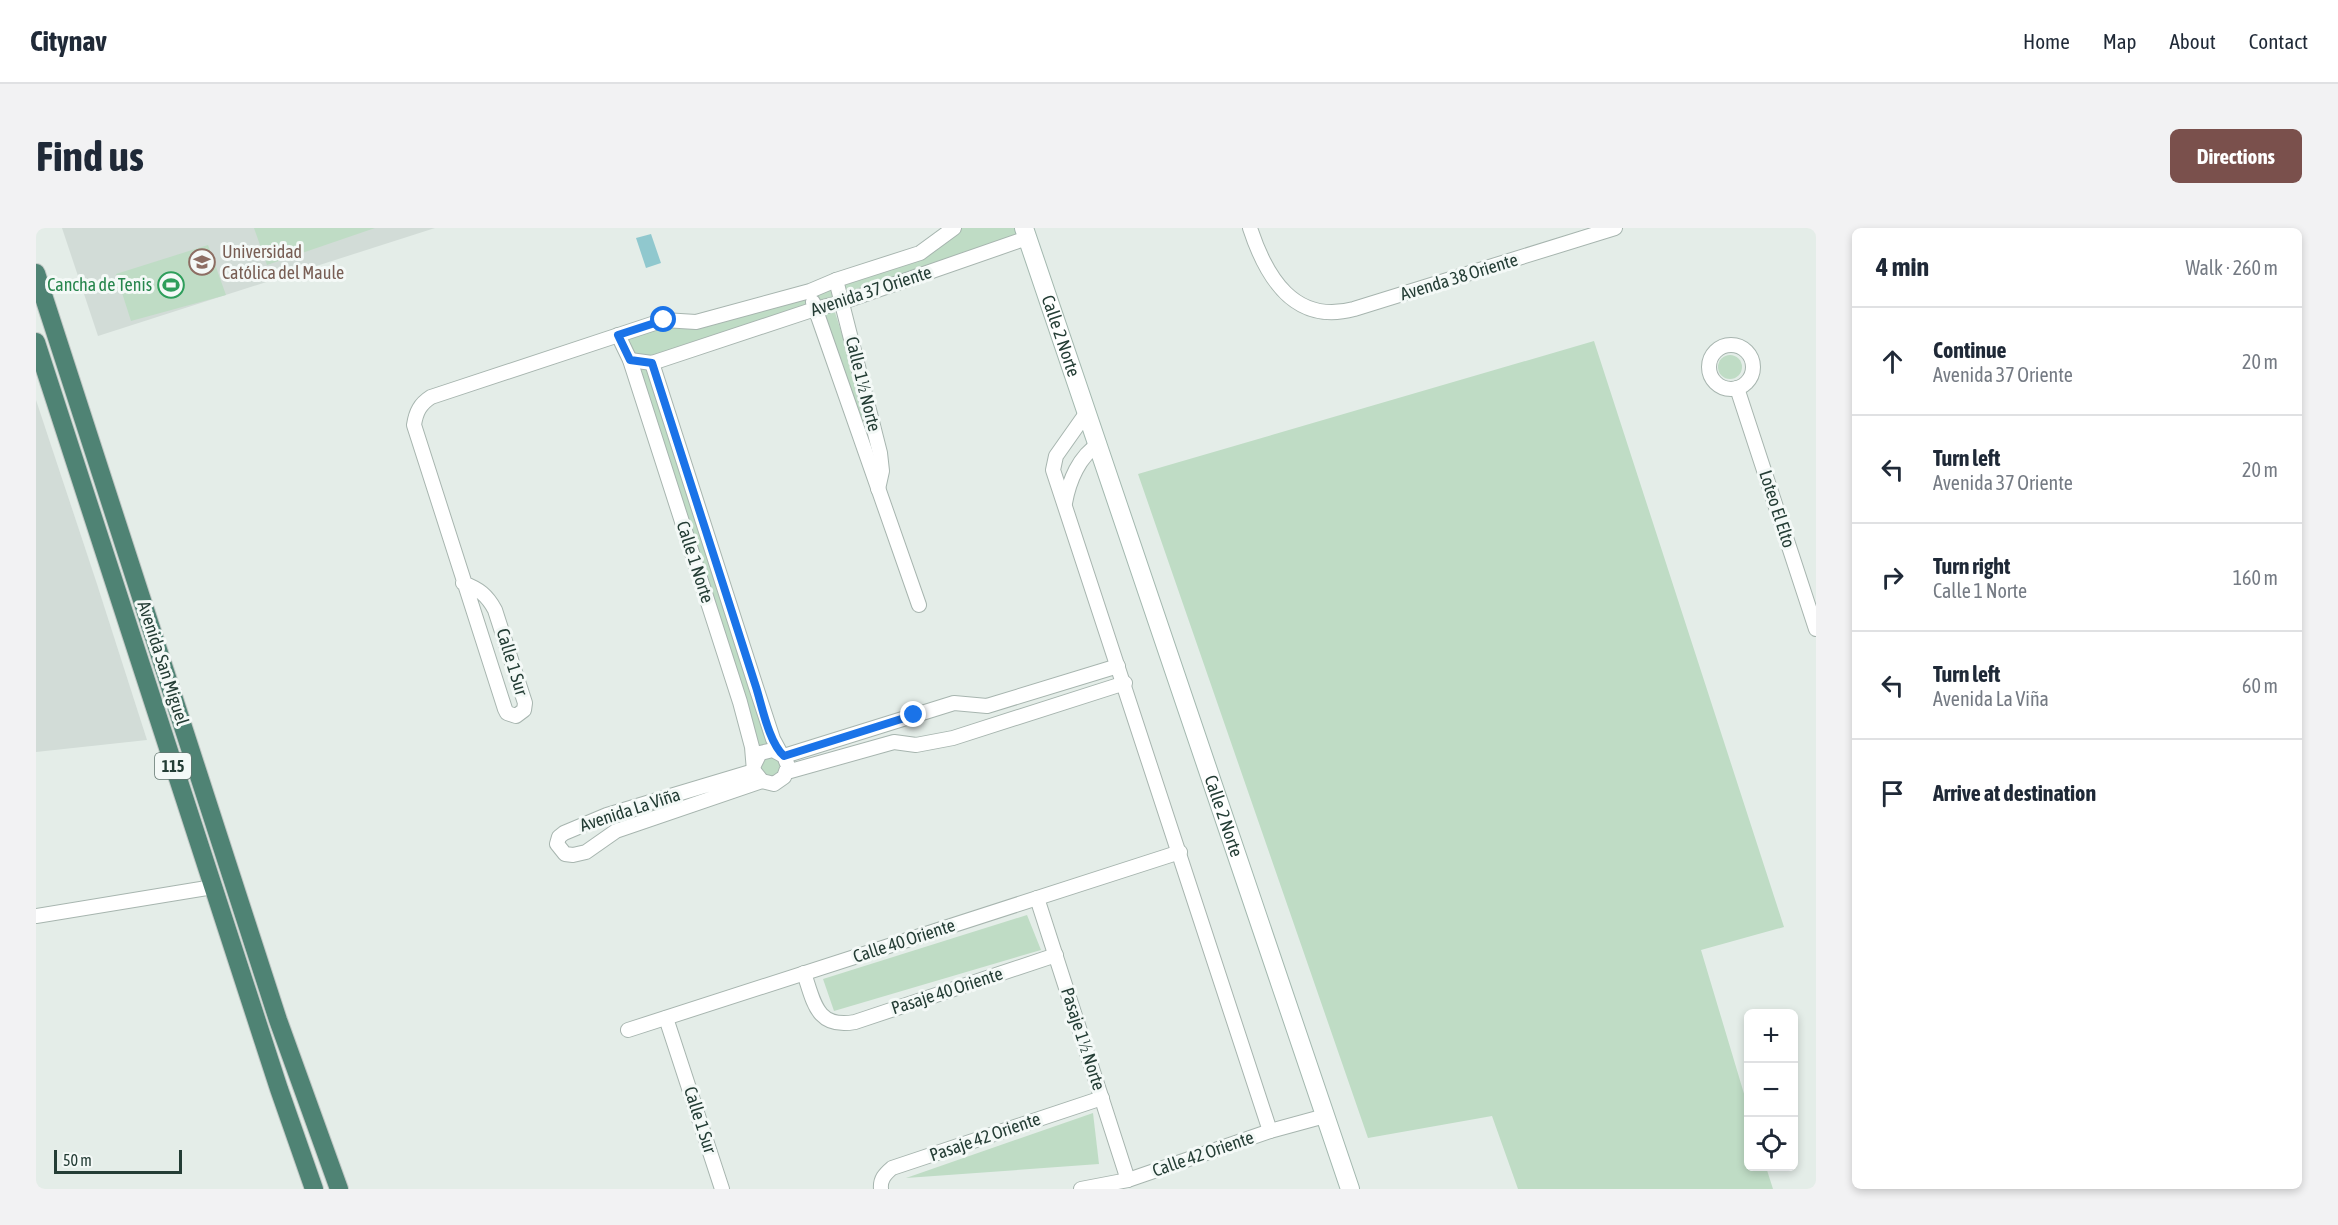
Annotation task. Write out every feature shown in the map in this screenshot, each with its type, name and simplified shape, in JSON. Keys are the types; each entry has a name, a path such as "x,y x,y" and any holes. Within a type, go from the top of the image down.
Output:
{"highway":[{"name":"Avenida San Miguel","path":"36,273 278,1020 339,1189"},
{"name":"Avenida San Miguel","path":"36,342 314,1189"}],"main road":[{"name":"Calle 2 Norte","path":"1026,233 1350,1189"}],"street":[{"name":"Avenida 37 Oriente","path":"431,397 664,320 690,323 810,291 920,253 954,228"},
{"name":"Avenda 38 Oriente","path":"1250,228 1258,254 1269,275 1284,292 1302,306 1324,312 1344,312 1615,228"},
{"name":"Avenida 37 Oriente","path":"630,360 652,363 815,309 843,302 1026,233"},
{"name":"Calle 1½ Norte","path":"837,280 880,453 882,471 878,489"},
{"name":"Calle 1½ Norte","path":"810,291 919,605"},
{"path":"704,320 713,342"},
{"path":"618,335 630,360"},
{"name":"Calle 1 Norte","path":"630,360 740,702 753,747 757,773"},
{"name":"Calle 1 Norte","path":"652,363 773,739 782,754"},
{"name":"Loteo El Elto","path":"1737,388 1816,629"},
{"name":"Calle 1 Sur","path":"431,397 419,408 414,425 463,583 505,709 507,713 516,716 524,710 525,703 495,610 487,596 479,589 463,583"},
{"path":"1087,412 1056,456 1053,470 1125,683 1270,1131"},
{"path":"1065,503 1075,473 1087,454 1099,444"},
{"path":"1118,666 1001,703 987,706 948,704 782,754 766,750 760,753 757,773 774,784 787,772 894,742 916,745 953,738 1125,683"},
{"path":"782,754 787,772"},
{"name":"Avenida La Viña","path":"757,773 616,831 579,855 564,854 557,844 559,837 564,833 607,815 757,773"},
{"name":"Calle 40 Oriente","path":"628,1030 1180,852"},
{"path":"36,916 213,887"},
{"name":"Pasaje 1½ Norte","path":"1037,898 1128,1180"},
{"name":"Pasaje 40 Oriente","path":"804,973 817,1010 824,1017 838,1024 855,1022 1056,956"},
{"name":"Calle 1 Sur","path":"666,1018 722,1189"},
{"name":"Pasaje 42 Oriente","path":"881,1189 880,1183 883,1177 892,1168 1102,1098"},
{"name":"Calle 42 Oriente","path":"1081,1189 1128,1180 1270,1131 1325,1116"}],"shaded area":[{"name":"Universidad Católica del Maule","path":"62,228 435,228 98,336"},
{"path":"36,400 96,581 147,740 36,752"}],"green space":[{"path":"254,228 375,228 267,265"},
{"path":"954,228 1024,228 1027,238 832,303 880,453 878,489 815,309 653,363 787,772 762,781 620,343 664,320 681,322 920,253"},
{"name":"Cancha de Tenis","path":"208,245 226,295 131,321 116,274"},
{"path":"1594,341 1784,927 1701,950 1744,1094 1744,1171 1767,1171 1773,1189 1518,1189 1492,1116 1368,1138 1138,474"},
{"path":"1730,355 1738,359 1742,367 1738,375 1730,379 1722,375 1718,367 1722,359"},
{"path":"1027,915 1041,950 834,1011 823,979"},
{"path":"1093,1113 1099,1164 906,1178"}],"water":[{"path":"651,234 661,263 646,268 636,238"}],"place":[{"name":"Universidad Católica del Maule","path":"202,262"},
{"name":"Cancha de Tenis","path":"171,285"}],"route":[{"path":"664,320 618,335 620,343 630,360 652,363 773,739 780,752 784,756 914,715"}]}
